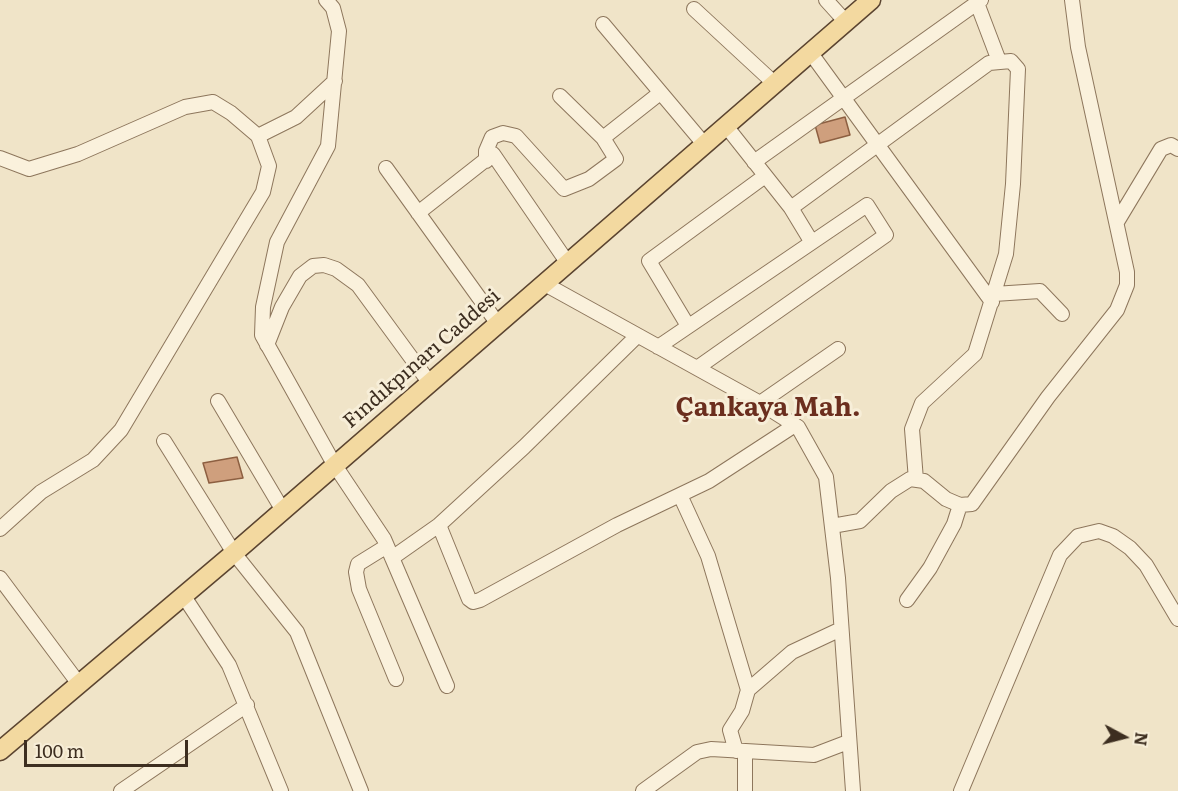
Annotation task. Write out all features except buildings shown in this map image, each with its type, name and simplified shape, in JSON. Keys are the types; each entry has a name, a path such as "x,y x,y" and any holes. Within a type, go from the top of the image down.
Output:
{"main road":[{"name":"Fındıkpınarı Caddesi","path":"0,751 234,553 871,0"}],"street":[{"path":"326,0 333,8 339,32 327,146 277,242 263,307 262,335 334,464 389,552 447,686"},
{"path":"826,0 845,21"},
{"path":"832,526 860,521 891,491 910,479 924,481 946,499 960,505 972,504 1048,397 1117,310 1127,285 1117,222 1077,47 1072,0"},
{"path":"754,162 979,2 999,61"},
{"path":"694,9 774,83"},
{"path":"603,24 704,144"},
{"path":"810,52 993,298"},
{"path":"791,208 879,146 989,63 1011,61 1018,69 1019,85 1006,254 975,354 922,403 912,429 916,480"},
{"path":"258,136 296,117 335,81"},
{"path":"603,138 660,93"},
{"path":"486,161 486,151 492,137 503,133 516,136 564,189 589,179 616,159 603,138 560,96"},
{"path":"0,158 29,169 78,154 184,107 213,102 231,113 258,136 269,166 263,192 121,430 93,459 41,492 0,529"},
{"path":"726,126 791,208 811,241"},
{"path":"1117,222 1161,149 1171,146 1178,149"},
{"path":"417,213 493,154 567,262"},
{"path":"386,168 498,324"},
{"path":"688,326 649,261 765,176"},
{"path":"658,347 867,205 886,235 697,368"},
{"path":"267,345 282,308 300,276 313,266 324,265 336,269 358,285 429,382"},
{"path":"543,283 760,403 795,425 826,477 841,628 848,742 854,772 853,791"},
{"path":"993,298 1040,291 1062,314"},
{"path":"396,680 359,589 356,572 358,564 389,552 440,525 524,447 637,336"},
{"path":"760,403 838,350"},
{"path":"218,401 282,509"},
{"path":"440,525 469,599 473,602 617,525 709,481 795,425"},
{"path":"164,441 234,553 297,632 361,791"},
{"path":"680,495 708,556 748,690 742,711 730,730 740,752 745,791"},
{"path":"907,600 930,568 954,524 960,505"},
{"path":"961,791 1059,555 1078,536 1099,531 1113,536 1130,548 1146,565 1178,619"},
{"path":"0,578 79,684"},
{"path":"183,595 229,665 281,791"},
{"path":"748,690 792,652 841,628"},
{"path":"121,791 246,705"},
{"path":"643,791 697,752 711,749 814,755 848,742"}],"district":[{"name":"Çankaya Mah.","path":"768,408"}]}
